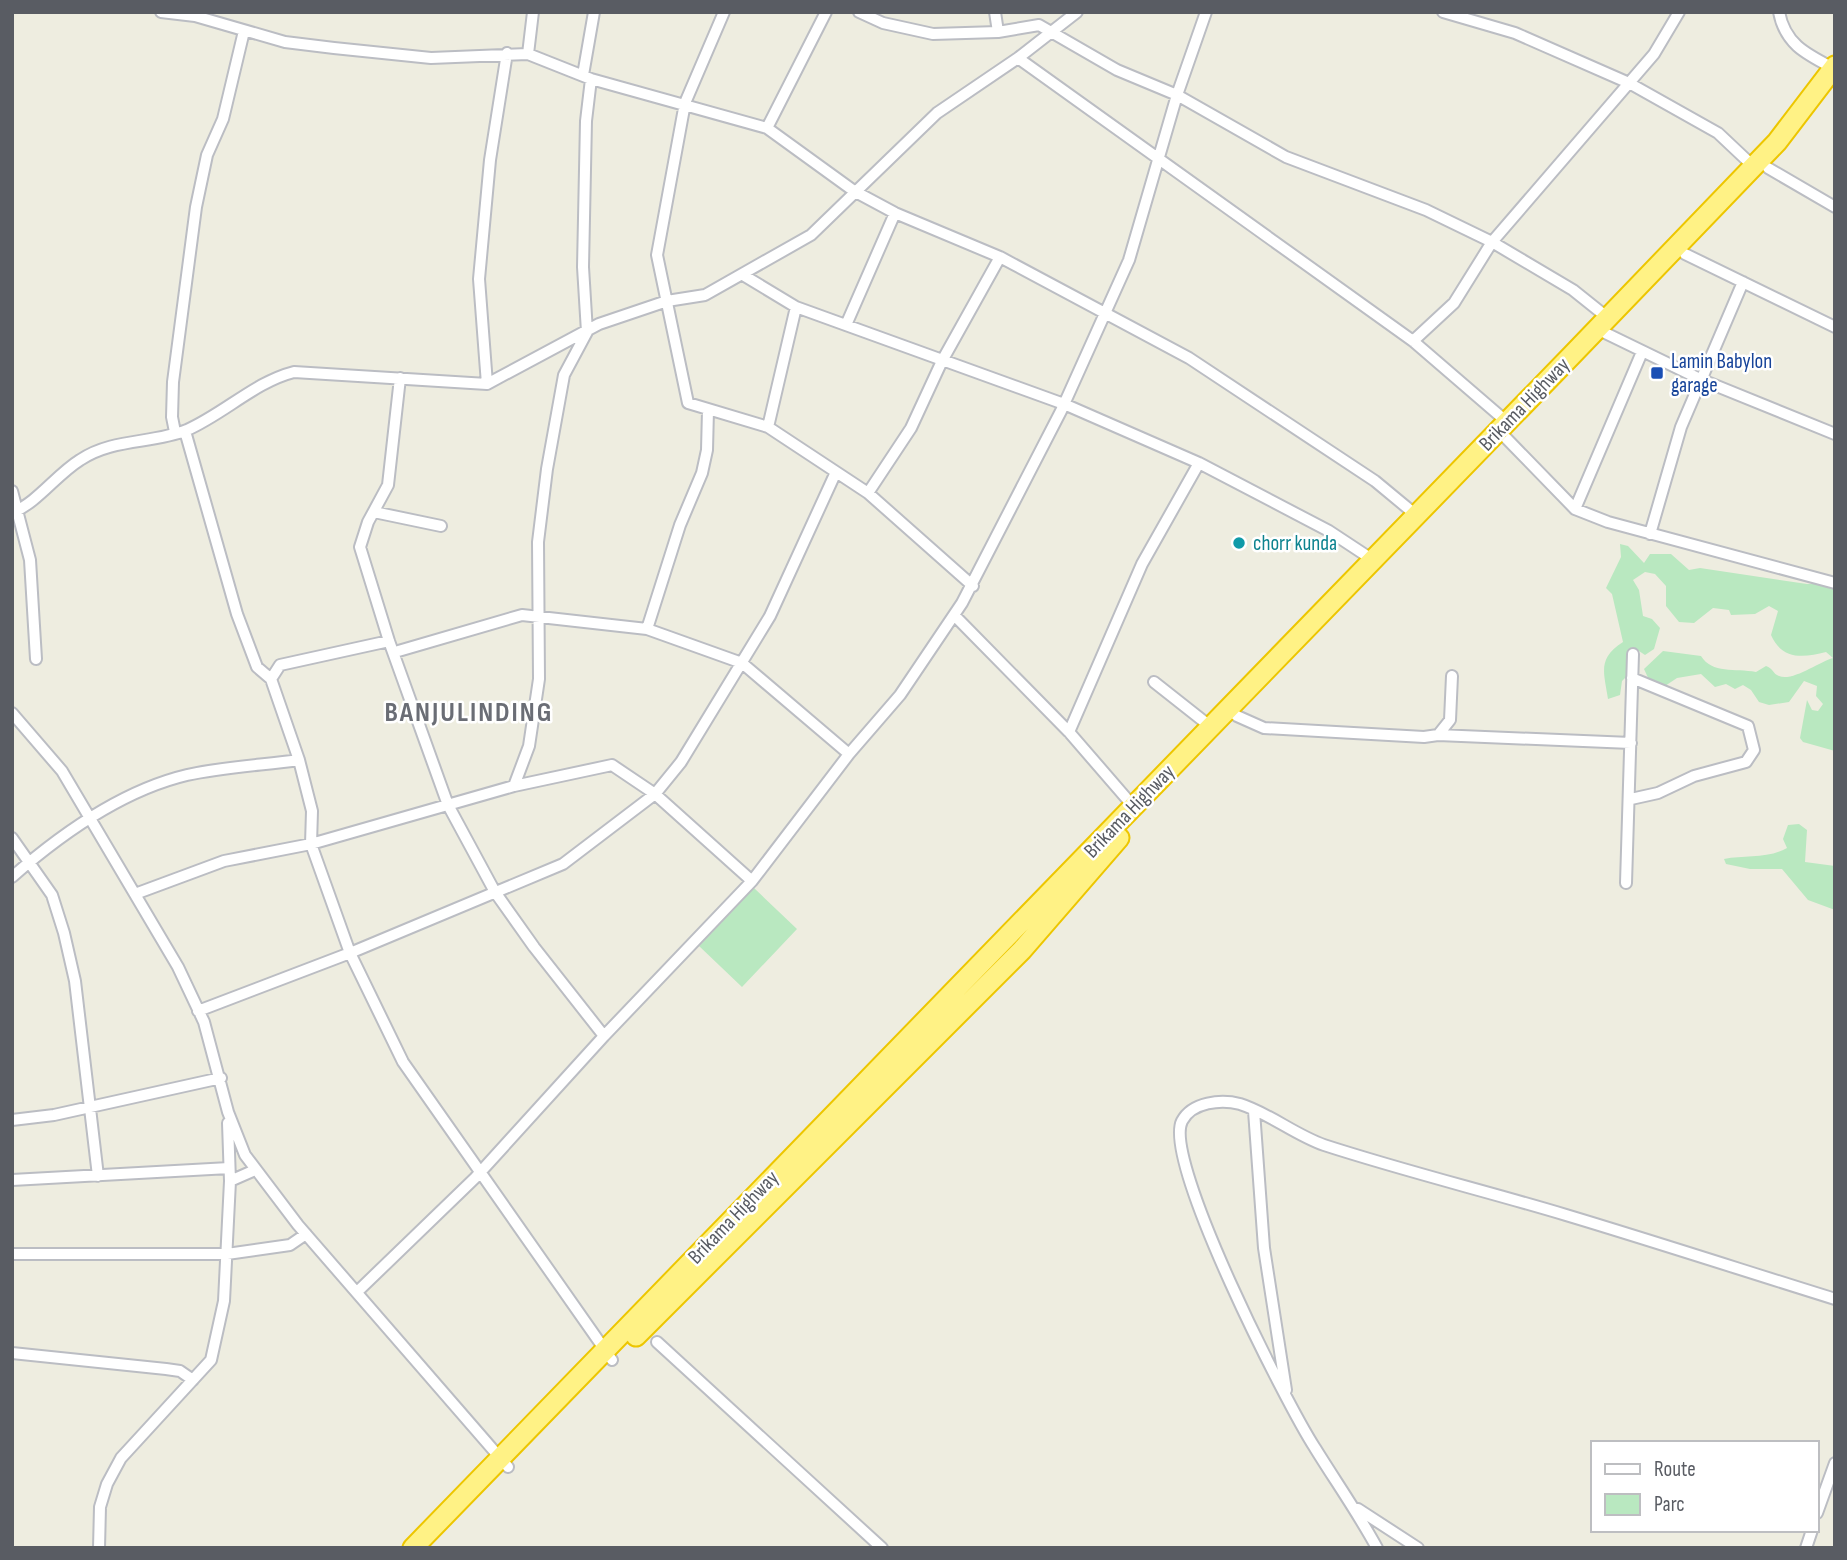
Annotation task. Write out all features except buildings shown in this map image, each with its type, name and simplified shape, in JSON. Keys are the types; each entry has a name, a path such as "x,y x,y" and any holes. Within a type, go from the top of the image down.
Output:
{"highway":[{"name":"Brikama Highway","path":"1604,327 1685,254 1760,167 1834,73"},
{"name":"Brikama Highway","path":"413,1548 504,1463 1133,806 1212,727 1233,713 1760,167"},
{"name":"Brikama Highway","path":"609,1355 1022,950 1115,842 1373,560 1416,515 1507,430"},
{"name":"Brikama Highway","path":"430,1548 504,1463"}],"street":[{"path":"161,12 195,16 285,42 431,58 528,54 587,77 767,128 854,191 895,213 1000,257 1189,358 1375,481 1416,515"},
{"path":"528,54 533,12"},
{"path":"514,786 529,746 539,679 536,616 538,542 564,375 587,332 583,267 586,121 587,77 594,12"},
{"path":"724,12 685,103 657,255 688,403 768,427 868,494 973,586"},
{"path":"767,128 826,12"},
{"path":"859,12 883,23 933,34 998,32 1039,25 1117,70 1177,95 1286,157 1426,210 1492,243 1573,289 1604,327 1642,352 1702,380 1835,434"},
{"path":"995,12 998,32"},
{"path":"16,511 80,460 107,446 180,431 239,401 271,377 295,372 487,384 587,332 667,301 705,295 811,235 937,113 1018,58 1077,12"},
{"path":"357,1292 480,1173 604,1036 752,881 849,754 900,695 954,615 973,586 1063,404 1129,260 1177,95 1206,12"},
{"path":"1443,12 1515,33 1629,83 1718,133 1760,167 1835,206"},
{"path":"1413,341 1454,303 1492,243 1654,54 1679,12"},
{"path":"1779,12 1782,29 1800,51 1834,73"},
{"path":"244,31 223,119 207,155 196,207 173,382 172,416 180,431 237,614 257,667 271,679 299,760 312,811 311,844 350,953 403,1062 609,1355"},
{"path":"487,384 479,279 490,160 507,53"},
{"path":"1018,58 1413,341 1507,430 1575,509 1650,534 1835,583"},
{"path":"846,325 895,213"},
{"path":"1685,254 1835,327"},
{"path":"868,494 911,428 942,361 1000,257"},
{"path":"743,275 796,307 1063,404 1199,463 1329,531 1373,560"},
{"path":"1650,534 1681,427 1743,282"},
{"path":"768,427 796,307"},
{"path":"1575,509 1642,352"},
{"path":"400,379 388,485 373,512 360,547 389,641 448,805 495,892 604,1036"},
{"path":"647,629 680,525 702,473 707,450 708,410"},
{"path":"1069,732 1142,564 1199,463"},
{"path":"198,1011 350,953 563,864 655,794 681,762 770,616 836,472"},
{"path":"12,491 35,604 36,659"},
{"path":"373,512 441,526"},
{"path":"395,652 522,615 647,629 742,663 849,754"},
{"path":"954,615 1069,732 1133,806"},
{"path":"271,679 280,665 389,641"},
{"path":"1626,883 1631,799 1633,654"},
{"path":"1438,735 1450,720 1452,676"},
{"path":"1631,799 1658,793 1694,776 1746,762 1754,750 1748,726 1632,678"},
{"path":"1154,682 1212,727"},
{"path":"12,713 62,771 178,967 198,1011 221,1078 228,1112 245,1155 306,1234 504,1463"},
{"path":"1233,713 1265,728 1424,737 1438,735 1631,743"},
{"path":"12,877 92,818 141,792 187,775 299,760"},
{"path":"135,894 224,861 311,844 514,786 612,765 655,794 752,881"},
{"path":"12,838 52,895 64,933 75,981 98,1176"},
{"path":"12,1120 89,1107 221,1078"},
{"path":"1377,1548 1355,1507 1315,1448 1288,1400 1216,1250 1190,1183 1178,1132 1184,1118 1206,1103 1240,1104 1322,1144 1567,1215 1835,1299"},
{"path":"1254,1111 1264,1248 1288,1400"},
{"path":"99,1548 100,1507 107,1485 121,1458 211,1360 224,1301 228,1254 228,1112"},
{"path":"12,1180 229,1168"},
{"path":"229,1181 255,1170"},
{"path":"12,1254 228,1254 290,1245 306,1234"},
{"path":"657,1342 882,1548"},
{"path":"12,1353 180,1371 192,1380"},
{"path":"1819,1508 1834,1466"},
{"path":"1355,1507 1418,1548"}],"green space":[{"path":"1620,544 1628,546 1644,563 1650,554 1671,554 1689,570 1700,568 1807,584 1835,583 1835,751 1803,742 1800,738 1807,700 1812,710 1818,711 1823,704 1816,696 1817,686 1804,681 1789,702 1769,705 1759,702 1751,690 1743,685 1735,689 1726,684 1715,687 1701,674 1677,678 1665,686 1650,682 1644,669 1663,651 1701,656 1711,666 1718,668 1756,672 1766,666 1784,677 1798,674 1833,658 1826,652 1801,656 1781,649 1771,635 1778,611 1769,606 1755,614 1731,615 1729,610 1713,608 1694,623 1679,622 1666,606 1666,586 1655,574 1645,572 1633,580 1639,590 1643,616 1652,619 1660,628 1654,649 1645,655 1633,647 1627,652 1628,675 1622,681 1620,695 1608,699 1604,667 1609,654 1623,642 1612,594 1606,588 1621,557"},
{"path":"1799,824 1807,830 1805,862 1835,866 1835,910 1808,900 1782,869 1750,869 1726,864 1724,859 1764,855 1787,848 1783,839 1788,825"},
{"path":"754,888 797,929 742,987 699,946"}],"place":[{"name":"Lamin Babylon garage","path":"1657,373"},
{"name":"chorr kunda","path":"1239,543"}],"district":[{"name":"BANJULINDING","path":"469,711"}]}
